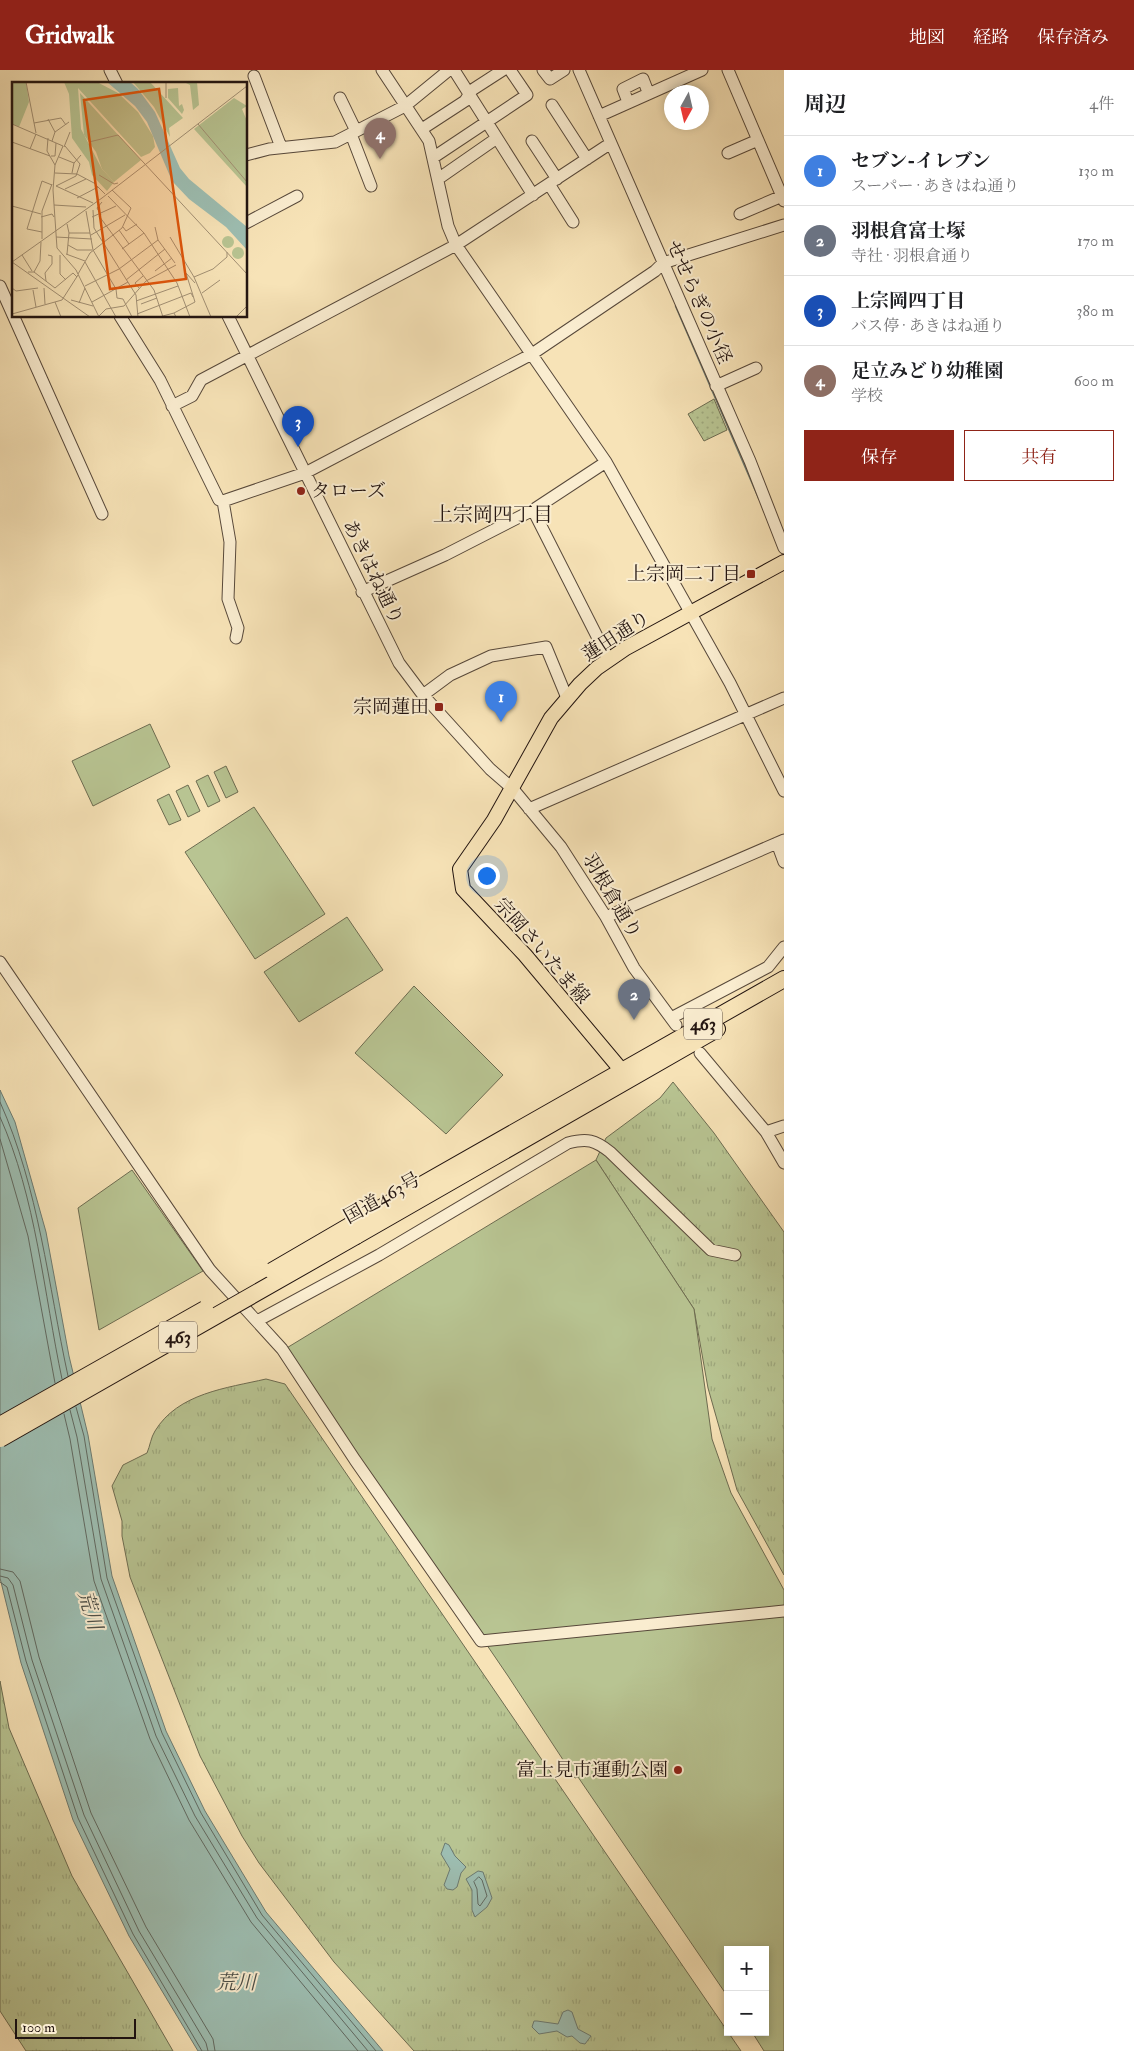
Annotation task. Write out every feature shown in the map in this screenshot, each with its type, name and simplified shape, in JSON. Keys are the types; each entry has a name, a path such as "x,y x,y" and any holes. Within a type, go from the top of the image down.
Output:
{"highway":[{"name":"国道463号","path":"0,1438 354,1230 626,1075 784,979"},
{"name":"国道463号","path":"626,1075 784,992"},
{"name":"国道463号","path":"0,1425 354,1230"}],"main road":[{"name":"蓮田通り","path":"513,789 545,727 566,698 609,660 689,613 784,562"},
{"name":"宗岡さいたま線","path":"513,789 483,838 460,869 463,888 525,956 626,1075"}],"street":[{"path":"110,70 116,82"},
{"path":"382,70 422,129 434,157 448,226 456,245 606,462 689,613 730,683 784,792"},
{"path":"248,155 281,147 328,144 354,133 405,106 434,75 449,70"},
{"path":"454,70 532,195"},
{"path":"422,129 465,101 472,90 503,70"},
{"path":"434,157 527,95 510,70"},
{"path":"544,70 550,79 564,70"},
{"name":"せせらぎの小径","path":"580,70 608,145 663,263 750,461 784,548"},
{"path":"598,116 648,92 702,70"},
{"path":"728,70 758,140 779,173 783,198 740,214"},
{"path":"254,76 281,147"},
{"path":"340,98 354,133 371,186"},
{"path":"552,106 587,159"},
{"path":"438,178 497,138"},
{"path":"728,153 758,140"},
{"path":"532,141 573,222"},
{"path":"172,406 192,396 201,380 456,245 608,145"},
{"path":"248,221 297,196"},
{"path":"121,318 160,380 219,500 223,501 305,473 532,354 655,271 663,263 784,225"},
{"path":"0,286 12,313"},
{"path":"14,318 102,514"},
{"name":"あきはね通り","path":"229,318 362,592 399,663 423,695 490,769 513,789"},
{"path":"716,386 756,368"},
{"path":"362,592 445,556 533,510 606,462"},
{"path":"223,501 230,542 228,599 238,628 236,638"},
{"path":"533,510 609,660"},
{"path":"423,695 450,675 491,656 546,647 566,698"},
{"path":"529,809 784,698"},
{"name":"羽根倉通り","path":"513,789 561,848 594,897 634,968 674,1022 768,967 784,947"},
{"path":"606,917 781,841 784,862"},
{"path":"0,962 210,1270 282,1349 355,1460 481,1641 784,1611"},
{"path":"700,1053 766,1132 784,1162"},
{"path":"766,1132 784,1126"},
{"path":"257,1321 379,1255 568,1143 583,1139 592,1139 610,1152 711,1250 735,1255"}],"green space":[{"path":"714,399 727,430 704,441 688,414"},
{"path":"150,724 170,767 93,806 72,761"},
{"path":"226,766 238,792 226,798 214,772"},
{"path":"208,775 220,801 208,807 196,781"},
{"path":"188,785 200,811 188,817 176,791"},
{"path":"169,794 181,820 169,825 157,800"},
{"path":"254,807 325,914 255,959 185,852"},
{"path":"347,917 383,970 299,1022 264,972"},
{"path":"414,986 503,1075 446,1134 355,1053"},
{"path":"673,1082 714,1133 784,1232 784,1575 737,1490 708,1388 694,1309 596,1160 606,1138 660,1098"},
{"name":"富士見市運動公園","path":"596,1160 694,1309 712,1439 731,1493 784,1590 784,2051 764,2051 755,2036 769,2036 769,1946 724,1946 724,1991 578,1777 575,1778 508,1676 285,1349"},
{"path":"132,1170 203,1271 99,1330 78,1208"},
{"path":"266,1379 285,1384 724,2026 724,2036 731,2036 741,2051 414,2051 334,1962 259,1863 242,1836 200,1756 130,1577 122,1536 122,1521 112,1486 123,1465 147,1453 152,1436 165,1418 190,1400 220,1389"},
{"path":"0,1681 9,1728 72,1876 173,2051 26,2051 0,2011"}],"water":[{"name":"荒川","path":"0,1090 15,1122 46,1232 69,1356 88,1435 112,1576 166,1731 205,1811 266,1912 383,2051 198,2051 129,1936 73,1820 21,1663 0,1578"},
{"path":"445,1843 449,1845 455,1856 466,1867 461,1873 457,1887 453,1890 447,1889 444,1885 450,1869 441,1854"},
{"path":"478,1871 483,1872 492,1898 487,1907 475,1917 472,1910 472,1890 466,1879"},
{"path":"568,2010 572,2012 578,2029 591,2036 585,2044 580,2043 572,2036 567,2037 557,2031 539,2034 532,2027 534,2021 558,2024 563,2012"}],"waterway":[{"path":"676,306 759,498"}],"place":[{"name":"足立みどり幼稚園","path":"380,159"},
{"name":"上宗岡四丁目","path":"298,447"},
{"name":"タローズ","path":"301,491"},
{"name":"上宗岡二丁目","path":"751,574"},
{"name":"宗岡蓮田","path":"439,707"},
{"name":"セブン-イレブン","path":"501,722"},
{"name":"羽根倉富士塚","path":"634,1020"},
{"name":"富士見市運動公園","path":"678,1770"}],"district":[{"name":"上宗岡四丁目","path":"493,514"}]}
